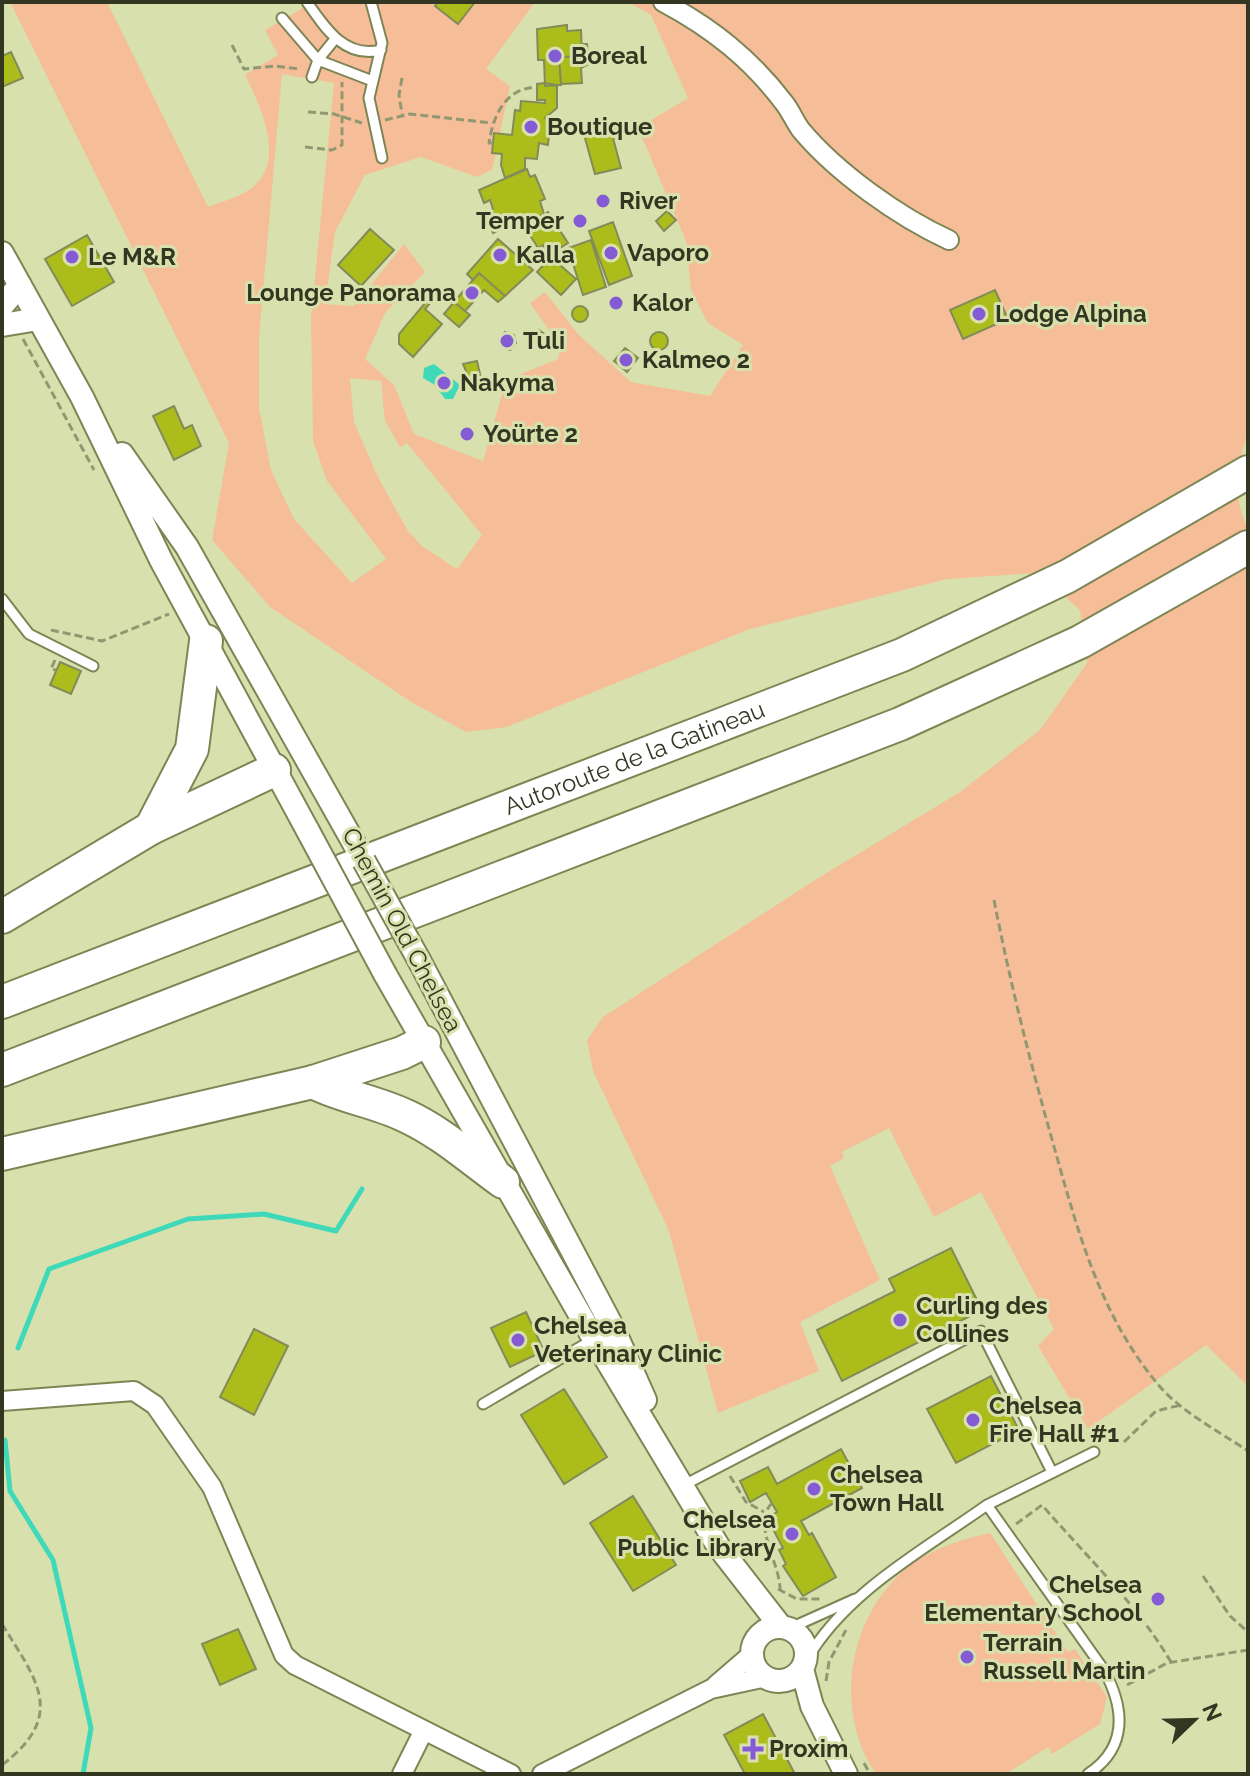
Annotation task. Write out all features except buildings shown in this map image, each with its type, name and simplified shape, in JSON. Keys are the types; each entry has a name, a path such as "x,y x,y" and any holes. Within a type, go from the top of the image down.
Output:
{"highway":[{"name":"Autoroute de la Gatineau","path":"2,1002 902,655 1068,576 1248,472"},
{"path":"2,1070 900,724 1080,642 1248,547"},
{"path":"151,828 192,749 206,641"},
{"path":"2,917 151,828 274,770"},
{"path":"2,1154 313,1082 402,1053 424,1042"},
{"path":"313,1082 337,1094 375,1103 416,1120 503,1182"}],"street":[{"path":"663,2 702,23 743,55 785,104 801,130 847,172 911,222 949,240"},
{"name":"Chemin Old Chelsea","path":"2,253 82,397 161,560 385,974 594,1339 718,1546 730,1579 756,1628 754,1647"},
{"path":"2,306 20,285"},
{"path":"2,325 38,319"},
{"name":"Chemin Old Chelsea","path":"82,397 187,547 340,817 613,1328 684,1485"},
{"path":"274,770 293,772 322,785"},
{"path":"424,1042 447,1013"},
{"path":"2,1401 134,1391 144,1396 155,1405 212,1487 284,1655 295,1665 511,1774"},
{"name":"Chemin Old Chelsea","path":"718,1546 785,1628"},
{"path":"711,1689 754,1647 767,1629 785,1628 804,1644 806,1691 827,1739"},
{"path":"754,1647 757,1669 798,1699 827,1739 854,1767"},
{"path":"542,1774 711,1689 789,1679 804,1665"},
{"path":"402,1774 423,1732"}],"lane":[{"path":"371,2 382,35 381,50 370,80 370,113 382,158"},
{"path":"307,3 335,39 361,53 381,50"},
{"path":"282,18 318,60 370,80"},
{"path":"313,74 318,60 335,39"},
{"path":"2,599 19,625 42,641 93,666"},
{"path":"684,1485 981,1331 1052,1472"},
{"path":"483,1404 594,1339"},
{"path":"804,1665 815,1644 858,1597 987,1505 1094,1452"},
{"path":"987,1505 1104,1670 1117,1694 1119,1729 1114,1745 1104,1761 1088,1774"},
{"path":"785,1628 858,1597"}],"path":[{"path":"232,45 244,69 275,66 343,78 341,147 305,147"},
{"path":"402,78 399,95 402,115"},
{"path":"493,143 489,143 492,123 501,105 527,87 537,87"},
{"path":"308,112 355,122"},
{"path":"410,114 492,123"},
{"path":"42,641 54,630 94,640 110,639 173,614"},
{"path":"54,662 51,669 56,670"},
{"path":"994,900 1016,1013 1072,1217 1101,1297 1157,1383 1181,1405 1248,1451"},
{"path":"1124,1442 1156,1411 1181,1405"},
{"path":"723,1464 746,1502 764,1512"},
{"path":"772,1503 764,1512 763,1522 773,1549 780,1591"},
{"path":"1006,1531 1042,1505 1104,1577 1132,1603 1171,1662"},
{"path":"1203,1576 1230,1616 1248,1632"},
{"path":"768,1581 780,1591 805,1601 821,1597 825,1606"},
{"path":"2,1624 40,1688 43,1704 32,1735 2,1765"},
{"path":"828,1692 829,1662 847,1632 842,1627"},
{"path":"1117,1694 1171,1662 1248,1650"},
{"path":"854,1767 870,1774"}],"shaded area":[{"path":"10,2 107,2 208,207 249,190 261,179 267,165 268,135 245,75 278,55 265,30 313,2 535,2 486,69 510,86 492,170 477,177 421,157 365,175 335,232 325,304 354,306 404,244 425,272 385,313 365,359 394,385 414,434 483,461 506,380 558,359 561,347 530,303 545,292 578,334 631,382 710,396 743,345 708,323 691,290 686,241 638,128 688,98 651,15 628,2 1248,2 1248,433 1237,482 1239,504 1248,529 1248,1386 1206,1345 1088,1429 1038,1346 1054,1329 981,1192 934,1217 889,1128 842,1152 844,1158 830,1166 880,1280 800,1322 819,1371 718,1413 669,1231 593,1071 587,1040 603,1017 815,880 960,792 1040,730 1087,663 1080,610 1038,573 947,579 750,629 507,727 466,732 411,702 270,607 212,540 229,443","holes":["282,74 334,83 311,319 313,441 327,481 386,559 352,583 294,519 271,470 259,408 259,338","350,378 381,381 385,421 400,447 407,443 482,535 457,569 422,546 408,531 378,477 354,422"]},
{"name":"Terrain Russell Martin","path":"990,1533 1068,1652 1075,1649 1107,1697 1100,1724 1052,1754 1048,1747 1006,1774 876,1774 862,1748 854,1719 851,1689 854,1660 862,1631 875,1604 893,1580 916,1561 952,1544"}],"water":[{"name":"Nakyma","path":"434,364 460,385 453,399 445,399 435,385 423,378 424,368"}],"waterway":[{"path":"18,1348 49,1269 188,1219 264,1214 336,1231 362,1189"},
{"path":"5,1440 10,1491 53,1560 91,1728 83,1774"}],"place":[{"name":"Boreal","path":"555,56"},
{"name":"Boutique","path":"531,127"},
{"name":"River","path":"603,201"},
{"name":"Temper","path":"580,221"},
{"name":"Vaporo","path":"611,253"},
{"name":"Kalla","path":"500,255"},
{"name":"Le M&R","path":"72,257"},
{"name":"Lounge Panorama","path":"472,293"},
{"name":"Kalor","path":"616,303"},
{"name":"Lodge Alpina","path":"979,314"},
{"name":"Tuli","path":"507,341"},
{"name":"Kalmeo 2","path":"626,360"},
{"name":"Nakyma","path":"444,383"},
{"name":"Yoürte 2","path":"467,434"},
{"name":"Curling des Collines","path":"900,1320"},
{"name":"Chelsea Veterinary Clinic","path":"518,1340"},
{"name":"Chelsea Fire Hall #1","path":"973,1420"},
{"name":"Chelsea Town Hall","path":"814,1489"},
{"name":"Chelsea Public Library","path":"792,1534"},
{"name":"Chelsea Elementary School","path":"1158,1599"},
{"name":"Terrain Russell Martin","path":"967,1657"},
{"name":"Proxim","path":"753,1749"}]}
